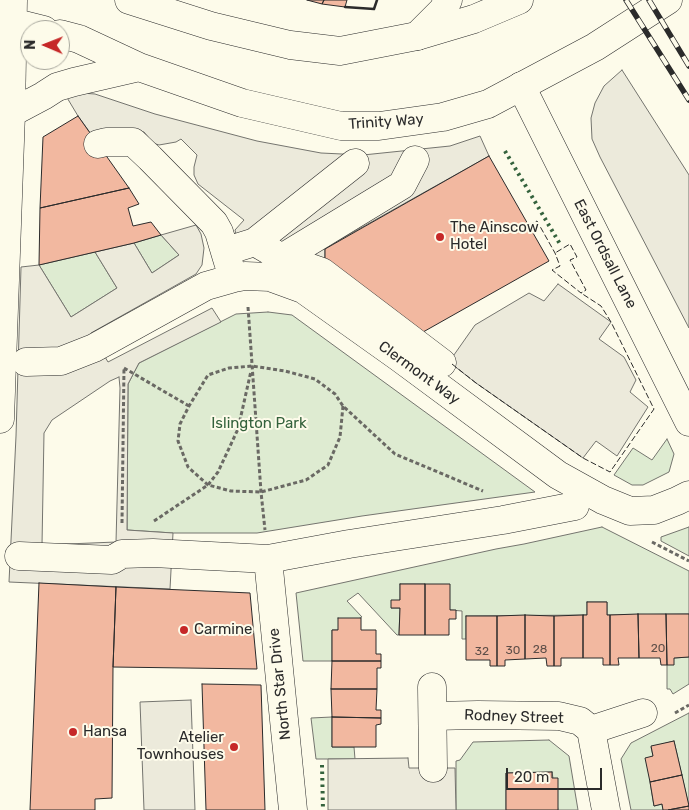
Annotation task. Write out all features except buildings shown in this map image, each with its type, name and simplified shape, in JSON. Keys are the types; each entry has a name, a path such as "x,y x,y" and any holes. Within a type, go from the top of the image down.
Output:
{"main road":[{"path":"130,0 211,26 290,45 340,51 417,36 474,19 520,0"},
{"path":"417,36 443,10 448,0"},
{"name":"Trinity Way","path":"70,37 139,67 242,103 340,126 379,126 443,118 488,104 595,46 668,0"},
{"path":"0,419 11,114 9,14 22,20"},
{"path":"11,114 57,87 139,67"},
{"name":"East Ordsall Lane","path":"521,86 689,422"},
{"path":"98,144 106,142 133,142 172,168 214,223 219,232 228,262 240,277"},
{"path":"282,258 402,185 414,160"},
{"path":"356,163 247,245 322,272 442,362"},
{"name":"Clermont Way","path":"26,362 61,361 94,348 206,286 240,277 270,277 303,289 414,368 558,475 603,500 630,511 654,510 689,495"},
{"path":"19,556 112,560 122,554 166,553 268,558 503,520 575,506"},
{"name":"North Star Drive","path":"268,558 293,810"},
{"path":"432,686 433,768"},
{"path":"606,810 591,730 643,713"},
{"name":"Rodney Street","path":"433,716 478,714 559,716 580,721 591,730"}],"path":[{"path":"240,277 252,366 268,558"},
{"path":"122,554 123,366 189,406"},
{"path":"122,554 150,524 208,485 218,472 238,429 252,366"},
{"path":"343,406 340,437 328,465 306,480 261,492 231,491 208,485 188,467 178,442 180,424 208,376 229,368 252,366 285,371 315,379 335,394 343,406 396,454 491,495 503,520"},
{"path":"648,540 689,561"},
{"path":"675,713 689,705"}],"green space":[{"path":"161,235 179,255 152,273 134,243"},
{"path":"95,252 117,288 71,317 39,265"},
{"name":"Islington Park","path":"268,312 292,315 535,492 257,533 173,533 127,530 128,384 139,363 236,314"},
{"path":"667,439 674,454 669,472 643,485 632,485 614,475 633,448 652,460"},
{"path":"602,527 689,571 689,614 607,615 607,602 587,602 587,615 466,616 466,639 462,639 462,611 450,610 425,584 400,584 400,600 391,608 400,608 399,635 358,593 347,601 362,617 338,630 332,630 332,661 303,661 296,593"},
{"path":"689,527 689,556 661,541 661,537"},
{"path":"689,657 689,684 673,694 670,689 667,689 667,665 674,658"},
{"path":"689,713 689,807 674,741 651,747 653,756 650,782 654,806 662,804 663,810 631,810 621,759 631,743"},
{"path":"332,717 332,747 354,747 355,759 316,759 311,718"},
{"path":"549,740 569,756 578,810 558,810 552,772 506,773 506,810 456,810 456,761 460,760 473,742"}],"shaded area":[{"path":"622,70 689,175 689,328 592,139 591,118 595,103 604,86"},
{"path":"81,93 95,94 155,114 257,141 321,153 363,155 450,146 480,136 489,156 325,248 325,269 292,267 251,257 239,247 235,230 244,220 198,184 194,175 197,155 181,139 176,142 159,145 153,143 144,132 137,130 91,134 66,96"},
{"path":"196,225 201,234 204,248 202,265 196,274 91,333 108,362 212,308 221,322 139,363 128,384 127,530 173,533 170,589 9,582 21,267 39,265 71,317 117,288 95,252 134,243 152,273 179,255 161,235","holes":["119,377 116,542 42,545 44,433 52,420 110,381"]},
{"path":"558,284 611,322 599,339 624,357 636,380 630,392 648,407 617,456 596,441 583,458 449,362 475,325 529,293 544,301"},
{"path":"191,700 195,810 144,810 140,702"},
{"path":"408,758 409,768 455,768 456,810 328,810 328,759"}],"railway":[{"path":"626,0 689,100"},
{"path":"649,0 689,66"}],"hedge":[{"path":"505,151 560,244"},
{"path":"322,765 323,810"}],"fence":[{"path":"528,225 537,221 555,253 560,266 552,270 581,293 586,290 570,260 577,257 570,244 555,253"},
{"path":"452,364 583,458 610,472 654,409 611,322 601,306 581,293"}],"wall":[{"path":"345,7 374,9 377,0"}],"place":[{"name":"The Ainscow Hotel","path":"440,237"},
{"name":"Carmine","path":"184,630"},
{"name":"Hansa","path":"73,732"},
{"name":"Atelier Townhouses","path":"234,747"}]}
